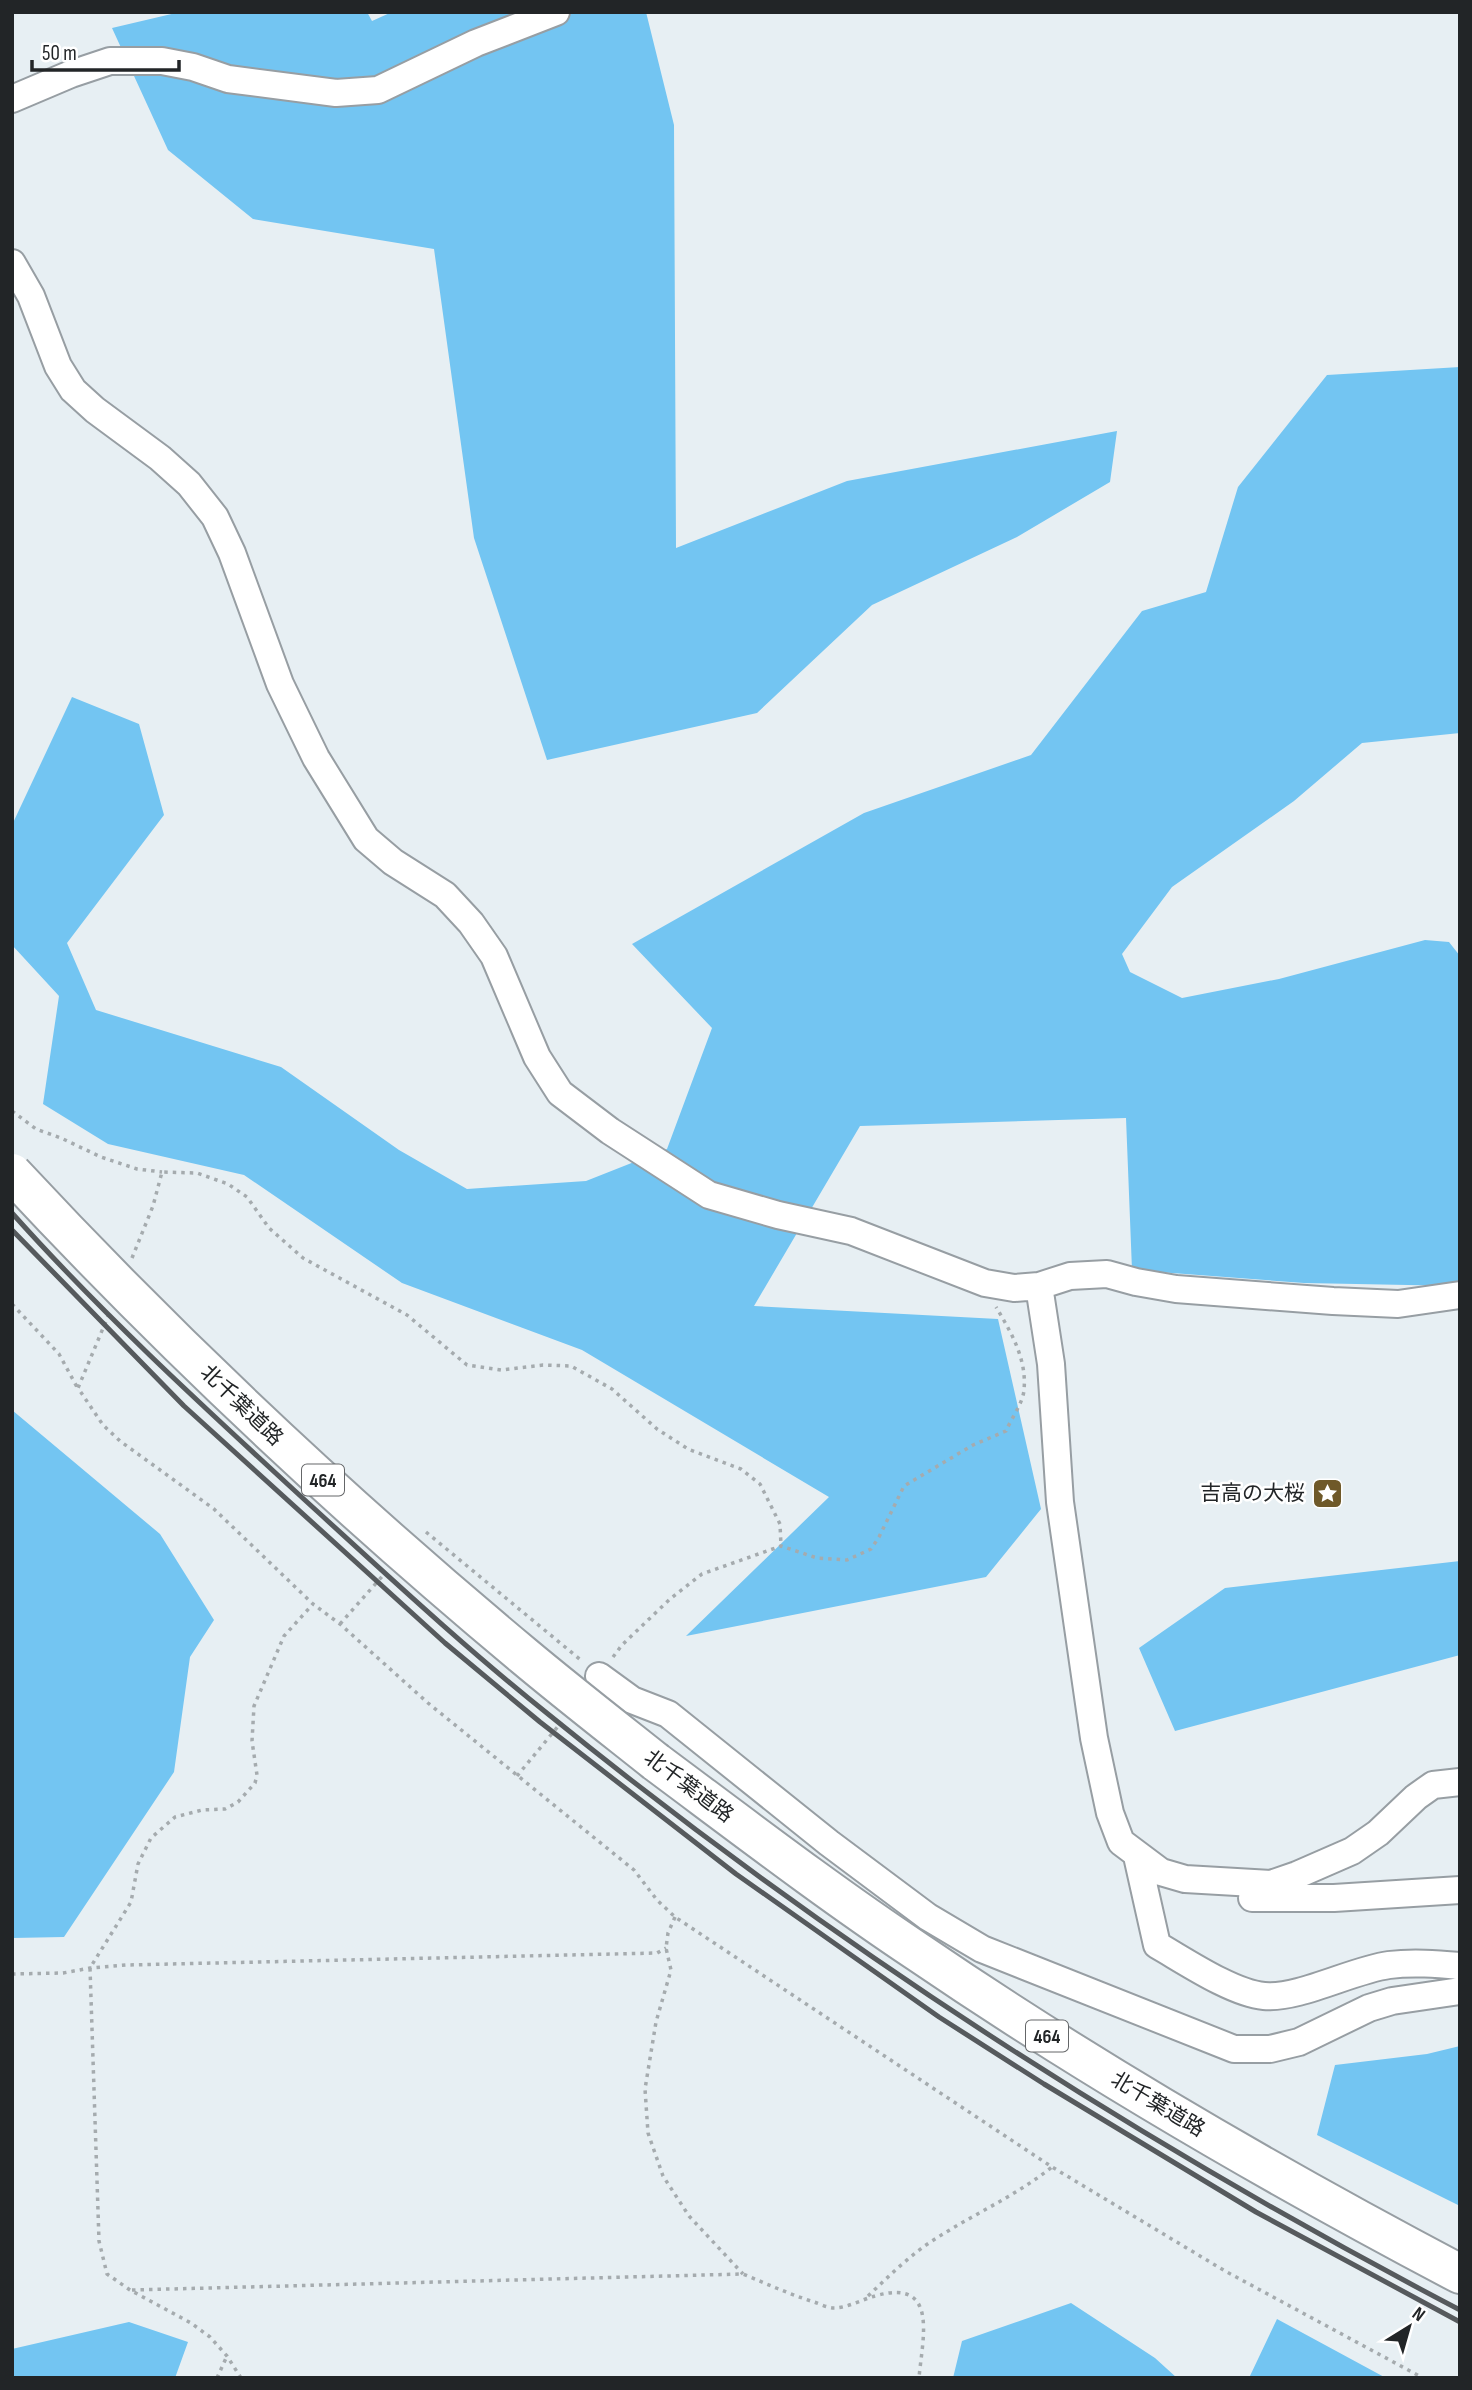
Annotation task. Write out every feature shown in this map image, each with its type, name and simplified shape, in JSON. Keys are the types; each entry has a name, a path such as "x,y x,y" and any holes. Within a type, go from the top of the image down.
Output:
{"highway":[{"name":"北千葉道路","path":"12,1173 164,1329 280,1442 524,1657 656,1762 917,1952 1018,2018 1258,2164 1460,2274"}],"street":[{"path":"12,99 110,61 162,61 194,67 228,79 336,93 378,90 476,43 556,12"},
{"path":"12,264 31,296 58,366 73,390 94,410 160,458 179,475 215,517 232,553 280,684 316,758 366,839 393,862 445,895 471,923 494,956 537,1057 560,1093 610,1131 709,1195 778,1215 851,1231 971,1279 1014,1289 1040,1286 1070,1276 1107,1274 1176,1289 1333,1301 1398,1304 1460,1295"},
{"path":"1040,1286 1051,1364 1060,1503 1094,1738 1110,1813 1121,1842 1161,1872 1185,1879 1271,1884 1352,1851 1378,1833 1416,1797 1433,1785 1460,1782"},
{"path":"599,1676 632,1700 668,1714 829,1843 928,1917 982,1949 1234,2049 1270,2049 1299,2042 1369,2008 1392,2001 1460,1991"},
{"path":"1137,1856 1157,1945 1243,1991 1265,1996 1285,1994 1388,1965 1424,1963 1460,1966"},
{"path":"1185,1879 1210,1898 1334,1898 1460,1890"}],"path":[{"path":"12,1111 37,1129 101,1157 137,1169 197,1173 229,1184 247,1197 269,1228 303,1258 407,1315 467,1365 501,1370 543,1365 571,1366 612,1389 667,1436 688,1448 741,1469 760,1484 780,1524 781,1546"},
{"path":"128,1266 153,1206 162,1172"},
{"path":"599,1676 622,1645 670,1599 702,1574 781,1546 817,1558 847,1560 870,1549 879,1537 904,1486 973,1445 1006,1431 1024,1392 1019,1348 991,1300 971,1279"},
{"path":"78,1388 113,1303"},
{"path":"12,1304 59,1354 103,1425 120,1441 214,1509 313,1604 340,1624 428,1703 634,1870 674,1917 1052,2167 1225,2271 1423,2378"},
{"path":"241,2378 227,2356 210,2337 107,2274 99,2241 90,1968 131,1902 138,1864 151,1838 175,1817 202,1810 225,1809 238,1802 254,1783 257,1775 252,1741 254,1706 284,1636 313,1604"},
{"path":"517,1776 566,1716"},
{"path":"674,1917 666,1948 671,1970 656,2022 645,2089 648,2133 663,2176 689,2216 743,2274 786,2293 835,2308 902,2291 914,2297 921,2304 925,2329 919,2378"},
{"path":"12,1974 63,1973 126,1965 657,1953 666,1948"},
{"path":"866,2298 900,2265 925,2246 1030,2185 1052,2167"},
{"path":"130,2290 743,2274"},
{"path":"218,2378 227,2356"}],"shaded area":[{"path":"180,12 367,12 372,21 392,12 646,12 674,125 676,548 847,481 1117,431 1110,482 1017,537 872,605 757,713 547,760 474,538 434,249 253,219 168,150 112,28"},
{"path":"1460,367 1460,733 1362,743 1294,801 1172,887 1122,954 1130,972 1182,998 1279,979 1425,940 1449,942 1460,956 1460,1286 1304,1283 1132,1270 1126,1118 860,1126 754,1306 998,1319 1041,1509 986,1577 686,1636 829,1497 582,1350 402,1283 244,1175 108,1144 43,1104 59,996 12,945 12,825 72,697 139,724 164,815 67,943 96,1010 281,1067 399,1150 467,1189 586,1181 667,1149 712,1028 632,944 864,813 1031,755 1142,611 1206,592 1238,487 1327,375"},
{"path":"12,1410 160,1534 214,1620 190,1657 174,1772 64,1937 12,1938"},
{"path":"1460,1561 1460,1655 1175,1731 1139,1648 1225,1588"},
{"path":"1460,2046 1460,2206 1317,2135 1335,2065 1427,2054"},
{"path":"1071,2303 1155,2358 1177,2378 953,2378 962,2341"},
{"path":"1277,2319 1386,2378 1249,2378"},
{"path":"129,2322 188,2342 175,2378 12,2378 12,2349"}],"railway":[{"path":"12,1213 83,1289 156,1361 366,1556 517,1689 655,1799 764,1880 989,2035 1221,2178 1460,2310"},
{"path":"12,1230 184,1406 445,1643 540,1722 736,1874 939,2017 1044,2084 1256,2212 1460,2322"}],"place":[{"name":"吉高の大桜","path":"1328,1493"}]}
